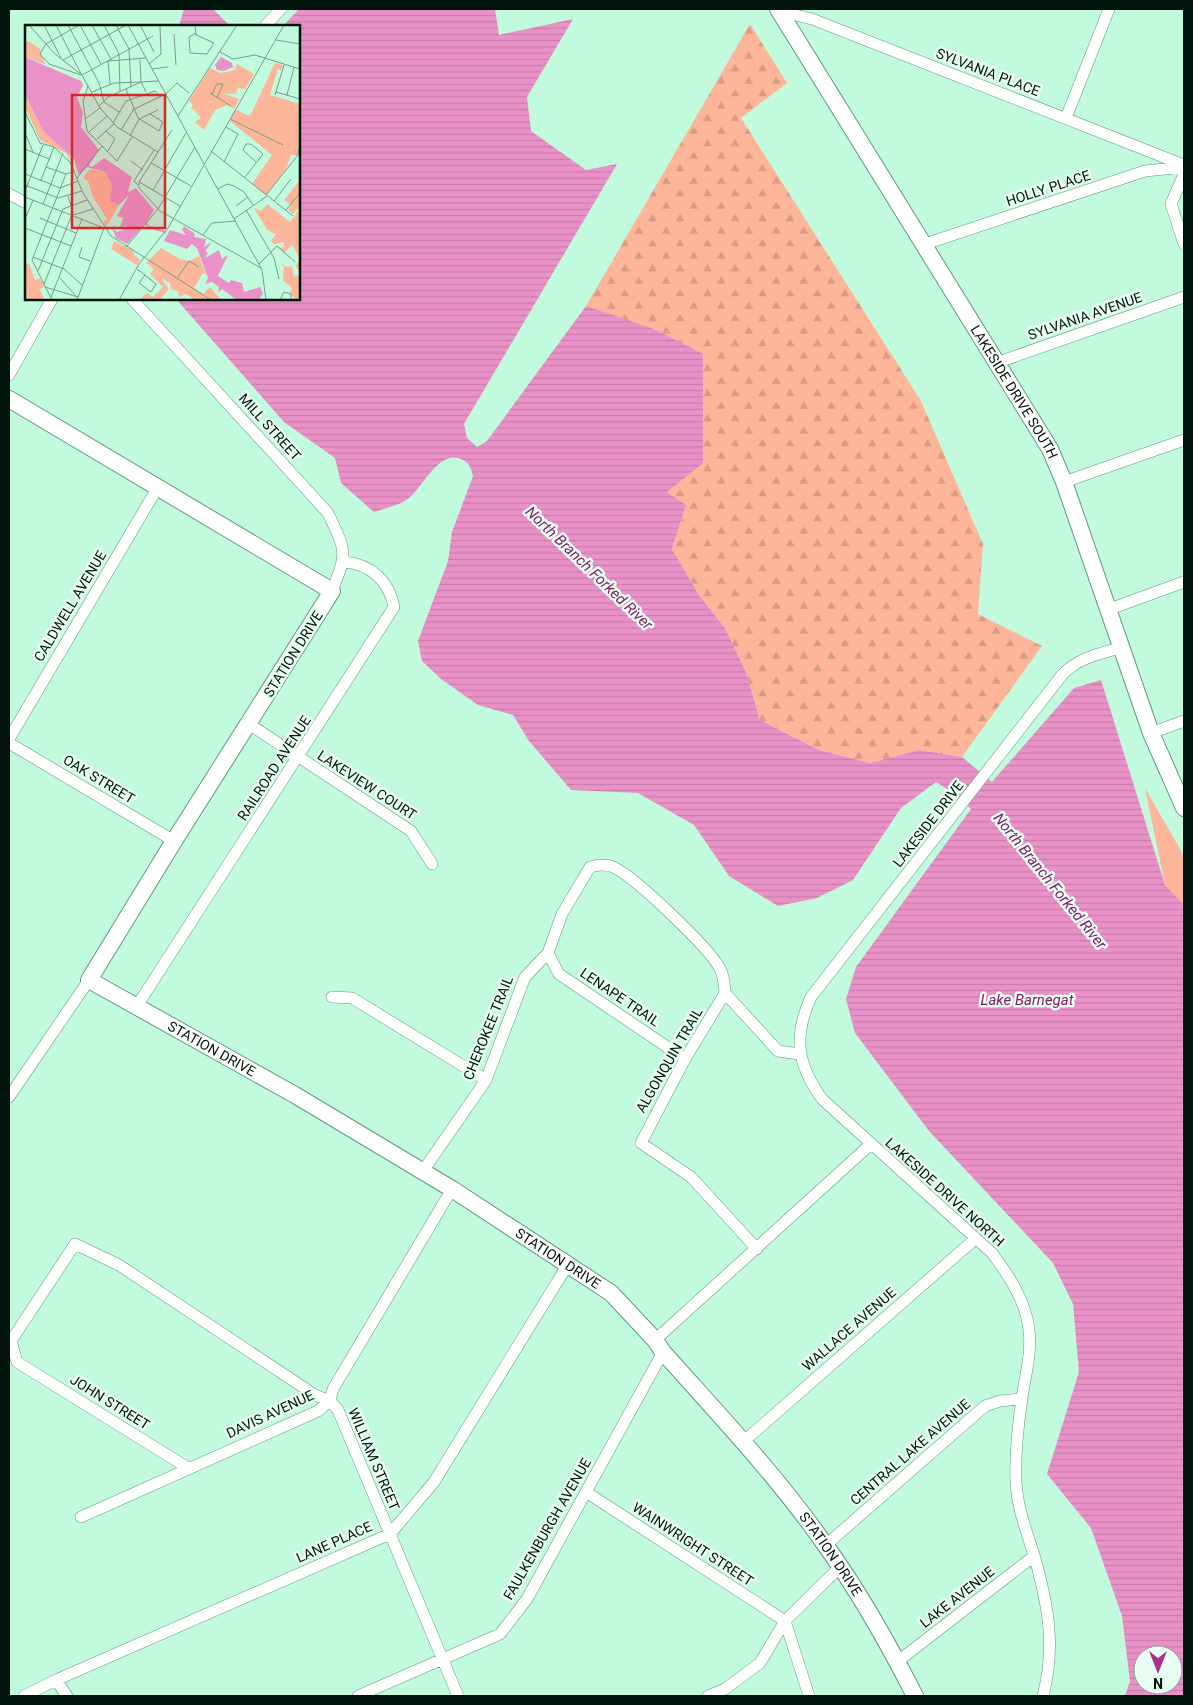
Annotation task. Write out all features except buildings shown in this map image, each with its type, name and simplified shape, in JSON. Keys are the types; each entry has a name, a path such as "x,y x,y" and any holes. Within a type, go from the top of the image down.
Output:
{"street":[{"path":"267,25 281,9"},
{"name":"SYLVANIA PLACE","path":"779,9 812,19 1184,166"},
{"name":"LAKESIDE DRIVE SOUTH","path":"779,9 922,245 1050,449 1064,482 1150,733 1184,808"},
{"path":"1066,118 1109,9"},
{"name":"HOLLY PLACE","path":"922,245 1145,171 1184,166"},
{"path":"1184,174 1171,204 1184,244"},
{"path":"9,194 25,202"},
{"name":"SYLVANIA AVENUE","path":"996,363 1184,297"},
{"path":"9,375 51,300"},
{"name":"MILL STREET","path":"133,300 328,514 343,545 344,562"},
{"path":"9,400 332,591 344,562"},
{"path":"1064,482 1184,440"},
{"name":"CALDWELL AVENUE","path":"9,739 158,487"},
{"name":"RAILROAD AVENUE","path":"137,1006 394,607 392,595 381,579 359,563 344,562"},
{"path":"1107,610 1184,582"},
{"name":"STATION DRIVE","path":"332,591 174,841 89,980 423,1171 611,1293 743,1442 826,1545 897,1662 915,1696"},
{"name":"LAKESIDE DRIVE","path":"799,1054 803,1015 811,997 1072,664 1092,655 1120,648"},
{"path":"1150,733 1184,721"},
{"name":"LAKEVIEW COURT","path":"249,724 411,831 432,864"},
{"name":"OAK STREET","path":"9,743 174,841"},
{"name":"CHEROKEE TRAIL","path":"423,1171 486,1080 525,977 548,953 562,914 590,867 611,866 626,874 677,920 719,965 724,978 724,993"},
{"name":"LENAPE TRAIL","path":"548,953 558,974 685,1059"},
{"path":"9,1098 89,980"},
{"path":"724,993 778,1051 799,1054"},
{"name":"ALGONQUIN TRAIL","path":"724,993 685,1059 641,1143 691,1177 757,1249"},
{"path":"332,998 352,998 486,1080"},
{"name":"LAKESIDE DRIVE NORTH","path":"799,1054 807,1078 822,1099 992,1253 1008,1275 1022,1302 1029,1330 1030,1349 1022,1399 1016,1480 1018,1504 1045,1598 1051,1632 1048,1674 1043,1696"},
{"name":"FAULKENBURGH AVENUE","path":"358,1696 443,1661 500,1634 527,1599 586,1492 659,1346 757,1249 871,1144"},
{"name":"DAVIS AVENUE","path":"81,1517 318,1410 330,1401 333,1389 452,1189"},
{"name":"WALLACE AVENUE","path":"743,1442 975,1239"},
{"name":"WILLIAM STREET","path":"18,1362 11,1341 75,1244 119,1265 315,1396 330,1401 338,1410 458,1696"},
{"name":"LANE PLACE","path":"24,1696 56,1680 390,1534 434,1482 567,1266"},
{"name":"JOHN STREET","path":"18,1362 188,1468"},
{"name":"CENTRAL LAKE AVENUE","path":"826,1545 986,1406 1000,1401 1022,1399"},
{"name":"WAINWRIGHT STREET","path":"586,1492 784,1621"},
{"name":"LAKE AVENUE","path":"897,1662 1034,1556"},
{"path":"708,1696 725,1689 760,1663 784,1621 840,1567"},
{"path":"784,1621 809,1696"},
{"path":"56,1680 67,1696"}],"green space":[{"path":"750,24 787,83 741,118 921,401 983,544 978,614 1042,646 962,757 919,750 870,763 819,750 760,720 746,672 725,628 699,595 672,549 686,505 667,492 586,306"},
{"path":"1145,788 1184,856 1184,905 1165,885"}],"water":[{"path":"184,9 213,9 229,25 179,25"},
{"name":"Lake Barnegat","path":"299,9 495,9 499,35 573,19 527,97 531,131 586,170 617,164 464,424 467,438 477,447 487,441 586,306 654,329 703,354 703,463 667,492 686,505 672,549 699,595 725,628 746,672 760,720 819,750 870,763 919,750 962,757 992,782 1074,688 1101,680 1165,885 1184,905 1184,1696 1125,1696 1130,1681 1122,1616 1091,1528 1047,1474 1079,1372 1073,1304 1053,1263 929,1131 855,1033 846,999 856,967 971,809 955,794 936,782 901,808 853,880 817,898 778,906 729,876 694,825 638,793 571,790 529,741 513,715 478,705 441,679 422,661 418,641 448,561 452,532 473,476 469,465 455,457 447,459 433,470 407,500 374,512 341,483 335,458 284,422 177,300 300,300 300,25 284,25"}],"water label":[{"name":"North Branch Forked River","path":"589,568"},
{"name":"North Branch Forked River","path":"1050,881"}]}
